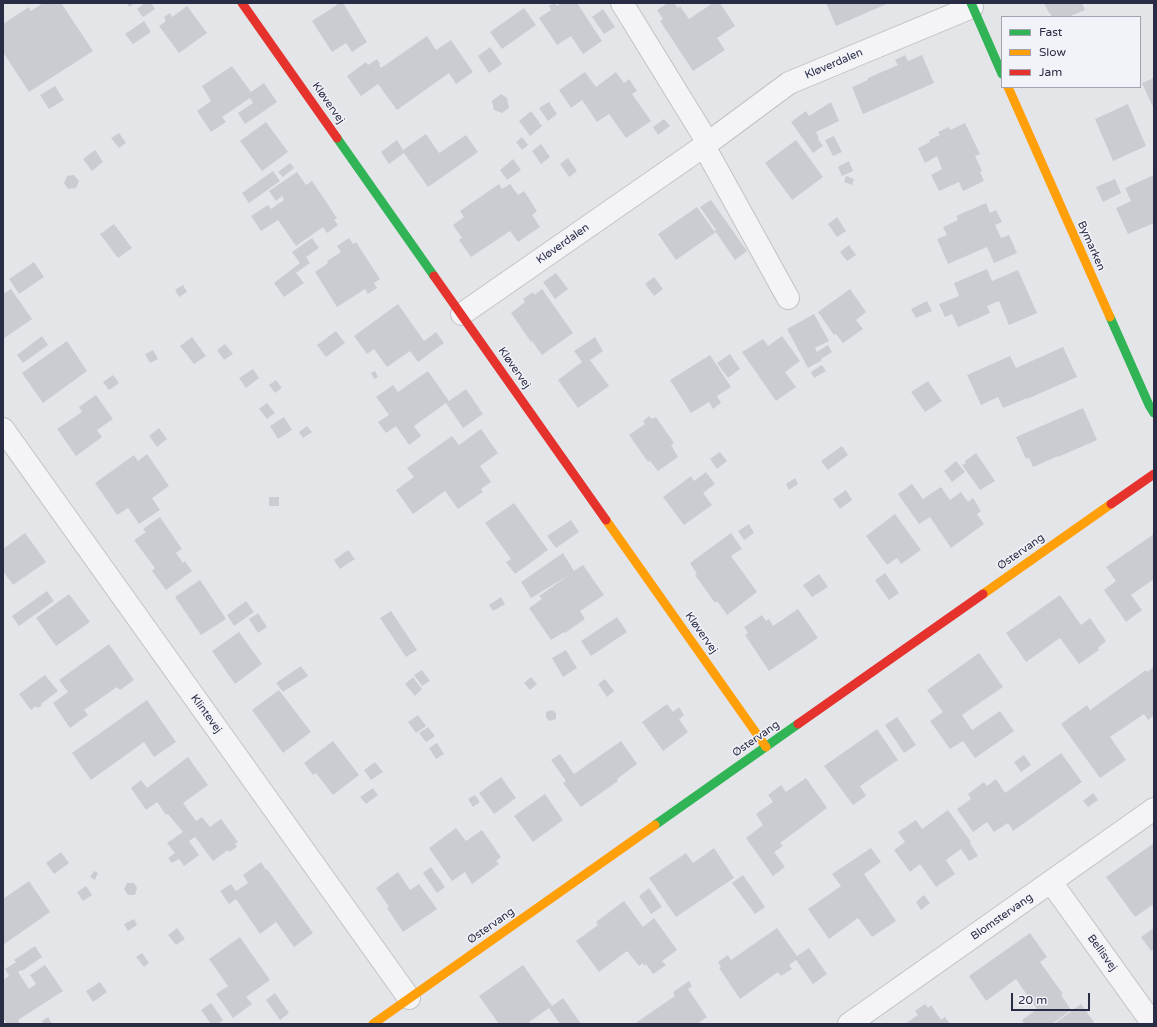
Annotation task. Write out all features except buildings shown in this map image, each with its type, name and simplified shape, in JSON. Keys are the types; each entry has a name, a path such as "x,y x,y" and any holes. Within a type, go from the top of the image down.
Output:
{"street":[{"name":"Kløvervej","path":"242,3 766,747"},
{"path":"622,3 706,144 788,298"},
{"name":"Kløverdalen","path":"462,314 706,144 789,83 971,5"},
{"path":"971,5 1001,72"},
{"name":"Bymarken","path":"1008,88 1154,413"},
{"name":"Klintevej","path":"3,429 409,998"},
{"name":"Østervang","path":"373,1024 1154,474"},
{"name":"Blomstervang","path":"849,1024 1154,809"},
{"name":"Bellisvej","path":"1051,882 1153,1024"}],"traffic: fast":[{"path":"971,3 1001,72"},
{"path":"337,138 434,276"},
{"path":"1110,317 1149,405 1154,413"},
{"path":"655,825 798,724"}],"traffic: slow":[{"path":"1008,88 1110,317"},
{"path":"983,594 1111,504"},
{"path":"606,520 766,747"},
{"path":"373,1024 655,825"}],"traffic: jam":[{"path":"242,3 337,138"},
{"path":"434,276 606,520"},
{"path":"1111,504 1154,474"},
{"path":"798,724 983,594"}]}
